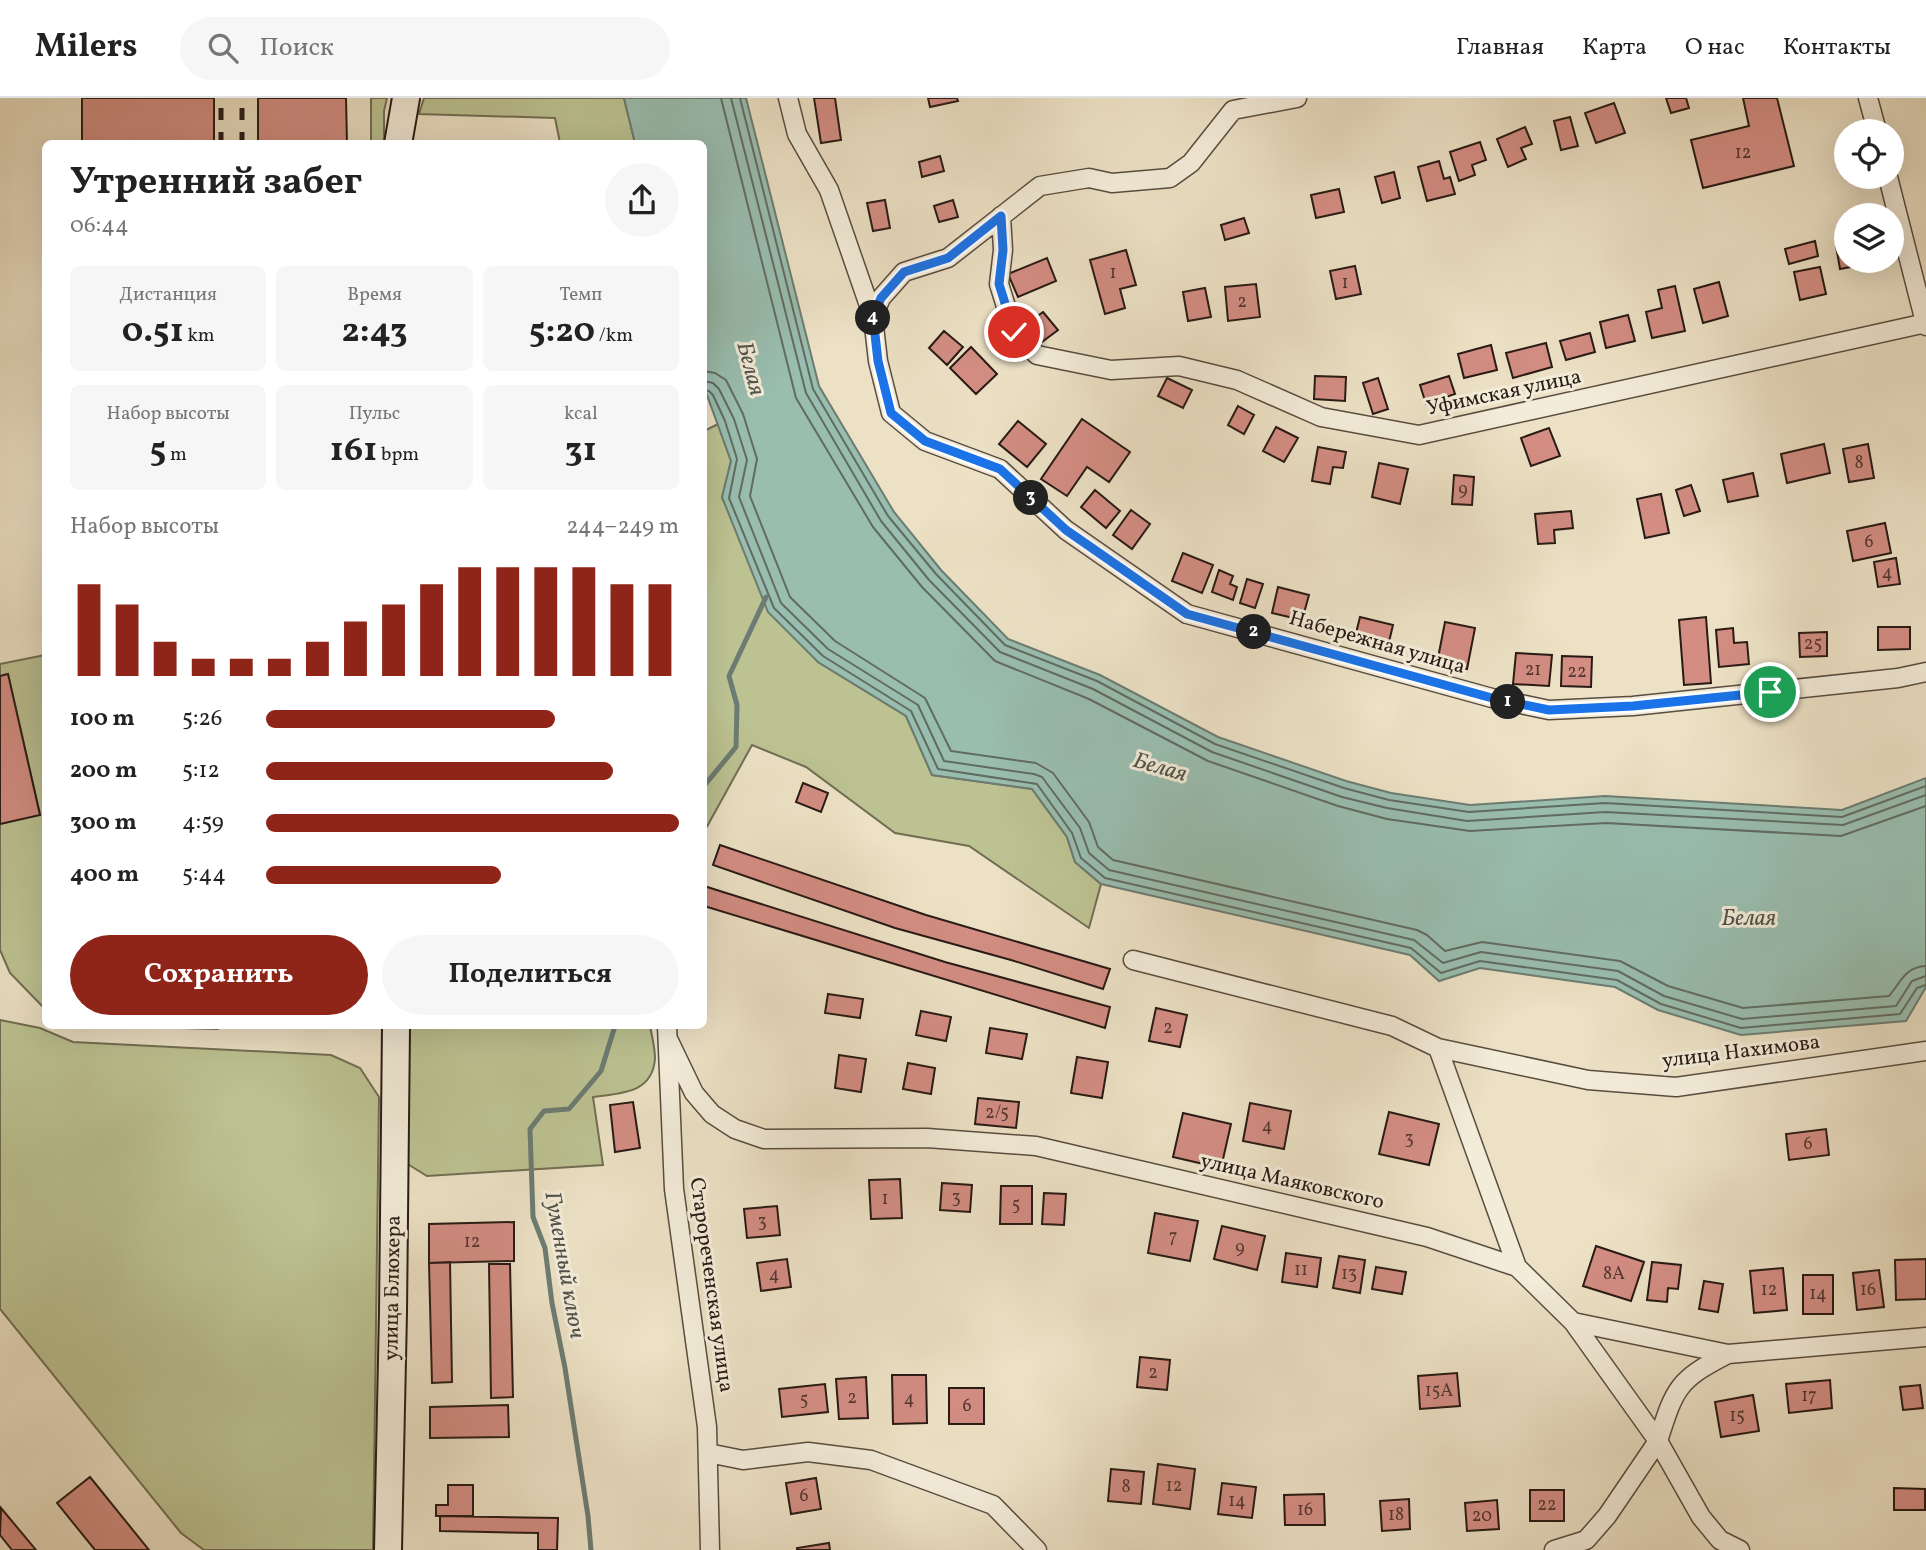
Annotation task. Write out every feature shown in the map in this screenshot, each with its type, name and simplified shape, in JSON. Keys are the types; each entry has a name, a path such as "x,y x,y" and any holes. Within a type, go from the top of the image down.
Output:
{"main road":[{"path":"399,140 406,98"},
{"name":"улица Блюхера","path":"387,1550 397,1029"}],"street":[{"path":"788,98 797,134 829,190 873,317"},
{"path":"873,317 881,298 904,272 948,258 1040,186 1089,178 1112,183 1170,178 1191,163 1233,104 1297,98"},
{"path":"1868,98 1874,119"},
{"path":"1891,189 1926,324"},
{"name":"Уфимская улица","path":"1001,216 1003,250 999,284 1014,332 1037,355 1111,370 1179,366 1237,380 1321,417 1419,435 1926,324"},
{"name":"Набережная улица","path":"873,317 878,361 891,413 925,441 1000,469 1066,530 1187,614 1492,698 1549,710 1633,706 1898,678 1926,672"},
{"name":"улица Нахимова","path":"1133,960 1392,1026 1438,1048 1588,1080 1676,1087 1926,1051"},
{"name":"улица Маяковского","path":"668,1033 694,1093 712,1114 735,1129 764,1139 927,1138 1036,1146 1427,1237 1517,1268 1573,1322 1658,1441 1701,1517 1720,1539 1740,1550"},
{"name":"Старореченская улица","path":"668,1033 674,1189 706,1415 710,1550"},
{"path":"1438,1048 1517,1268"},
{"path":"1573,1322 1728,1354 1926,1337"},
{"path":"1555,1550 1586,1540 1607,1516 1658,1441 1680,1386 1695,1371 1728,1354"},
{"path":"708,1453 743,1460 807,1452 871,1460 993,1505 1037,1550"}],"shaded area":[{"path":"371,98 387,98 384,140 371,140"},
{"path":"424,98 624,98 634,140 559,140 555,118 419,114"},
{"path":"718,424 731,461 722,498 818,662 906,716 932,775 1032,789 1067,837 1075,862 1101,884 1089,928 969,846 895,833 806,767 752,745 707,827 707,430"},
{"path":"42,656 42,1006 10,973 0,950 0,824 40,814 8,674 0,676 0,664"},
{"path":"0,1020 40,1028 73,1042 331,1055 360,1068 379,1097 373,1550 204,1550 181,1533 0,1309"},
{"path":"407,1029 651,1029 655,1058 648,1079 633,1090 593,1097 603,1165 427,1176 406,1163"}],"water":[{"name":"Белая","path":"624,98 746,98 819,386 894,512 941,570 1008,639 1100,675 1218,737 1346,781 1391,793 1470,805 1605,796 1842,810 1926,778 1926,987 1906,1021 1741,1035 1658,1010 1615,987 1480,968 1439,981 1410,955 1101,884 1075,862 1067,837 1032,789 932,775 906,716 818,662 768,612 722,497 731,461 707,395 707,140 634,140"}],"building":[{"path":"82,98 214,98 214,140 82,140"},
{"path":"258,98 346,98 347,140 258,140"},
{"path":"814,98 835,98 841,140 821,143"},
{"path":"928,98 957,98 958,101 930,107"},
{"path":"1666,98 1686,98 1689,108 1671,113"},
{"path":"1743,98 1777,98 1794,166 1703,188 1691,140 1749,126"},
{"path":"1614,103 1625,133 1596,143 1585,113"},
{"path":"1570,117 1578,146 1561,150 1554,121"},
{"path":"1525,127 1532,144 1521,148 1526,159 1508,167 1497,139"},
{"path":"1480,142 1486,160 1472,165 1475,175 1459,181 1450,152"},
{"path":"940,156 944,171 922,177 919,162"},
{"path":"1439,161 1444,179 1450,177 1455,194 1427,201 1418,167"},
{"path":"1394,172 1400,198 1382,203 1375,177"},
{"path":"1339,189 1344,212 1316,218 1311,195"},
{"path":"885,200 890,228 873,231 867,203"},
{"path":"953,200 958,217 939,222 934,206"},
{"path":"1244,218 1249,233 1225,240 1221,225"},
{"path":"1815,241 1818,256 1789,264 1785,249"},
{"path":"1126,250 1136,285 1120,289 1125,308 1105,314 1090,260"},
{"path":"1047,258 1056,281 1018,297 1008,274"},
{"path":"1355,266 1361,294 1336,299 1330,271"},
{"path":"1820,267 1826,294 1800,300 1794,272"},
{"path":"1719,282 1728,316 1703,323 1694,289"},
{"path":"1256,284 1260,317 1228,321 1225,287"},
{"path":"1675,286 1685,331 1652,338 1646,312 1662,308 1658,290"},
{"path":"1205,288 1211,317 1188,321 1183,292"},
{"path":"1043,312 1058,330 1038,345 1023,327"},
{"path":"1628,315 1635,341 1606,348 1600,322"},
{"path":"944,331 963,347 947,365 929,348"},
{"path":"1590,333 1595,352 1566,360 1560,341"},
{"path":"1546,343 1552,367 1513,378 1506,353"},
{"path":"1491,345 1497,370 1464,378 1458,354"},
{"path":"971,347 997,374 976,394 950,368"},
{"path":"1315,376 1346,377 1345,401 1314,399"},
{"path":"1449,376 1455,394 1426,404 1420,385"},
{"path":"1167,378 1192,390 1183,408 1158,396"},
{"path":"1378,378 1388,409 1373,414 1363,383"},
{"path":"1238,406 1254,415 1244,434 1228,425"},
{"path":"1082,419 1130,452 1109,482 1087,467 1067,496 1041,479"},
{"path":"1018,421 1046,444 1027,467 999,444"},
{"path":"1276,427 1298,438 1284,462 1263,451"},
{"path":"1549,428 1560,456 1531,466 1521,438"},
{"path":"1824,444 1830,473 1787,483 1781,454"},
{"path":"1868,444 1874,478 1849,482 1843,449"},
{"path":"1318,447 1346,452 1343,468 1333,467 1330,484 1312,481"},
{"path":"1379,463 1408,469 1400,504 1372,497"},
{"path":"1753,473 1758,496 1728,502 1723,480"},
{"path":"1454,475 1474,477 1472,505 1452,504"},
{"path":"1691,485 1700,511 1684,516 1676,490"},
{"path":"1095,490 1120,511 1106,528 1081,507"},
{"path":"1661,494 1669,533 1645,538 1637,499"},
{"path":"1131,510 1150,524 1132,549 1113,535"},
{"path":"1571,511 1573,528 1554,530 1555,543 1538,544 1535,514"},
{"path":"1885,523 1891,553 1853,561 1847,531"},
{"path":"1183,553 1213,565 1202,593 1172,581"},
{"path":"1896,558 1900,584 1878,587 1874,562"},
{"path":"1219,570 1233,576 1230,584 1237,587 1233,600 1212,592"},
{"path":"1247,579 1263,584 1255,608 1240,603"},
{"path":"1278,587 1309,595 1302,620 1272,613"},
{"path":"1360,617 1393,625 1388,646 1355,637"},
{"path":"1706,617 1711,683 1684,685 1679,620"},
{"path":"1445,622 1475,628 1467,669 1437,663"},
{"path":"1878,627 1910,627 1910,649 1878,650"},
{"path":"1733,628 1734,643 1747,642 1749,664 1719,667 1716,630"},
{"path":"1827,632 1827,656 1800,657 1799,633"},
{"path":"1516,653 1552,655 1549,686 1513,684"},
{"path":"1562,656 1592,657 1591,687 1561,686"},
{"path":"8,674 40,815 0,824 0,676"},
{"path":"803,783 828,793 821,812 796,802"},
{"path":"720,845 926,915 1110,969 1103,989 895,928 713,865"},
{"path":"707,887 945,962 1110,1007 1105,1028 707,907"},
{"path":"828,994 863,999 860,1018 825,1013"},
{"path":"1156,1008 1187,1015 1180,1047 1149,1041"},
{"path":"921,1011 951,1017 946,1041 916,1035"},
{"path":"990,1028 1027,1034 1022,1059 986,1053"},
{"path":"839,1055 866,1059 861,1092 835,1088"},
{"path":"1077,1057 1108,1062 1102,1098 1071,1093"},
{"path":"908,1063 935,1068 931,1094 903,1089"},
{"path":"978,1098 1019,1102 1016,1128 975,1124"},
{"path":"633,1102 640,1148 615,1152 610,1105"},
{"path":"1250,1103 1291,1111 1284,1149 1243,1141"},
{"path":"1389,1112 1439,1124 1429,1165 1379,1154"},
{"path":"1183,1113 1231,1124 1221,1168 1173,1157"},
{"path":"1826,1129 1829,1155 1789,1160 1786,1134"},
{"path":"900,1179 902,1218 871,1219 869,1180"},
{"path":"942,1183 972,1185 970,1212 940,1210"},
{"path":"1001,1186 1032,1186 1032,1224 1000,1224"},
{"path":"1044,1193 1066,1194 1064,1225 1042,1224"},
{"path":"777,1206 780,1235 747,1238 744,1209"},
{"path":"1155,1213 1198,1221 1190,1261 1148,1253"},
{"path":"514,1222 514,1261 429,1263 429,1224"},
{"path":"1222,1226 1265,1236 1257,1270 1214,1259"},
{"path":"1596,1246 1644,1262 1631,1301 1583,1286"},
{"path":"1286,1253 1321,1258 1317,1287 1282,1282"},
{"path":"1339,1256 1365,1260 1360,1293 1333,1288"},
{"path":"787,1259 791,1287 761,1291 757,1263"},
{"path":"1926,1259 1926,1299 1896,1300 1895,1260"},
{"path":"450,1262 452,1382 432,1383 429,1263"},
{"path":"1652,1262 1681,1265 1678,1289 1668,1288 1667,1302 1647,1300"},
{"path":"489,1264 510,1264 513,1397 491,1398"},
{"path":"1376,1267 1406,1272 1402,1294 1372,1289"},
{"path":"1783,1268 1787,1310 1754,1313 1750,1271"},
{"path":"1879,1270 1884,1307 1857,1310 1853,1273"},
{"path":"1803,1275 1833,1275 1833,1314 1803,1314"},
{"path":"1704,1281 1723,1284 1718,1312 1699,1309"},
{"path":"1140,1357 1170,1360 1167,1390 1137,1387"},
{"path":"1457,1373 1460,1406 1420,1409 1418,1376"},
{"path":"892,1375 926,1375 927,1423 893,1424"},
{"path":"866,1377 868,1418 839,1419 836,1379"},
{"path":"1830,1380 1832,1408 1789,1413 1786,1384"},
{"path":"825,1384 828,1412 782,1417 779,1389"},
{"path":"1920,1385 1923,1408 1903,1410 1900,1387"},
{"path":"949,1388 984,1388 984,1424 949,1424"},
{"path":"1753,1395 1759,1431 1721,1437 1715,1402"},
{"path":"508,1405 509,1437 430,1438 430,1407"},
{"path":"1158,1464 1195,1469 1190,1509 1153,1504"},
{"path":"1111,1469 1144,1472 1141,1504 1108,1501"},
{"path":"90,1477 149,1550 95,1550 57,1503"},
{"path":"816,1478 821,1509 791,1514 786,1483"},
{"path":"1222,1483 1256,1487 1252,1518 1218,1514"},
{"path":"448,1485 473,1485 473,1516 436,1516 436,1505 448,1505"},
{"path":"1894,1488 1925,1489 1925,1510 1894,1510"},
{"path":"1530,1490 1564,1490 1564,1521 1530,1521"},
{"path":"1324,1494 1325,1525 1285,1525 1284,1495"},
{"path":"1409,1499 1410,1529 1382,1531 1380,1501"},
{"path":"1497,1500 1499,1529 1467,1531 1465,1503"},
{"path":"1,1508 36,1550 12,1550 0,1535"},
{"path":"440,1516 558,1518 557,1550 538,1550 538,1533 440,1531"},
{"path":"829,1543 830,1550 797,1550 797,1548"}],"waterway":[{"name":"Гуменный ключ","path":"707,782 736,747 737,705 729,676 766,597"},
{"name":"Гуменный ключ","path":"591,1550 588,1516 545,1248 533,1217 530,1129 544,1111 569,1109 601,1071 614,1029"}],"railway":[{"path":"221,98 221,140"},
{"path":"242,98 242,140"}],"route":[{"path":"1014,332 999,284 1003,250 1001,216 948,258 904,272 881,298 873,317 878,361 891,413 925,441 1000,469 1066,530 1187,614 1492,698 1549,710 1633,706 1770,692"}]}
